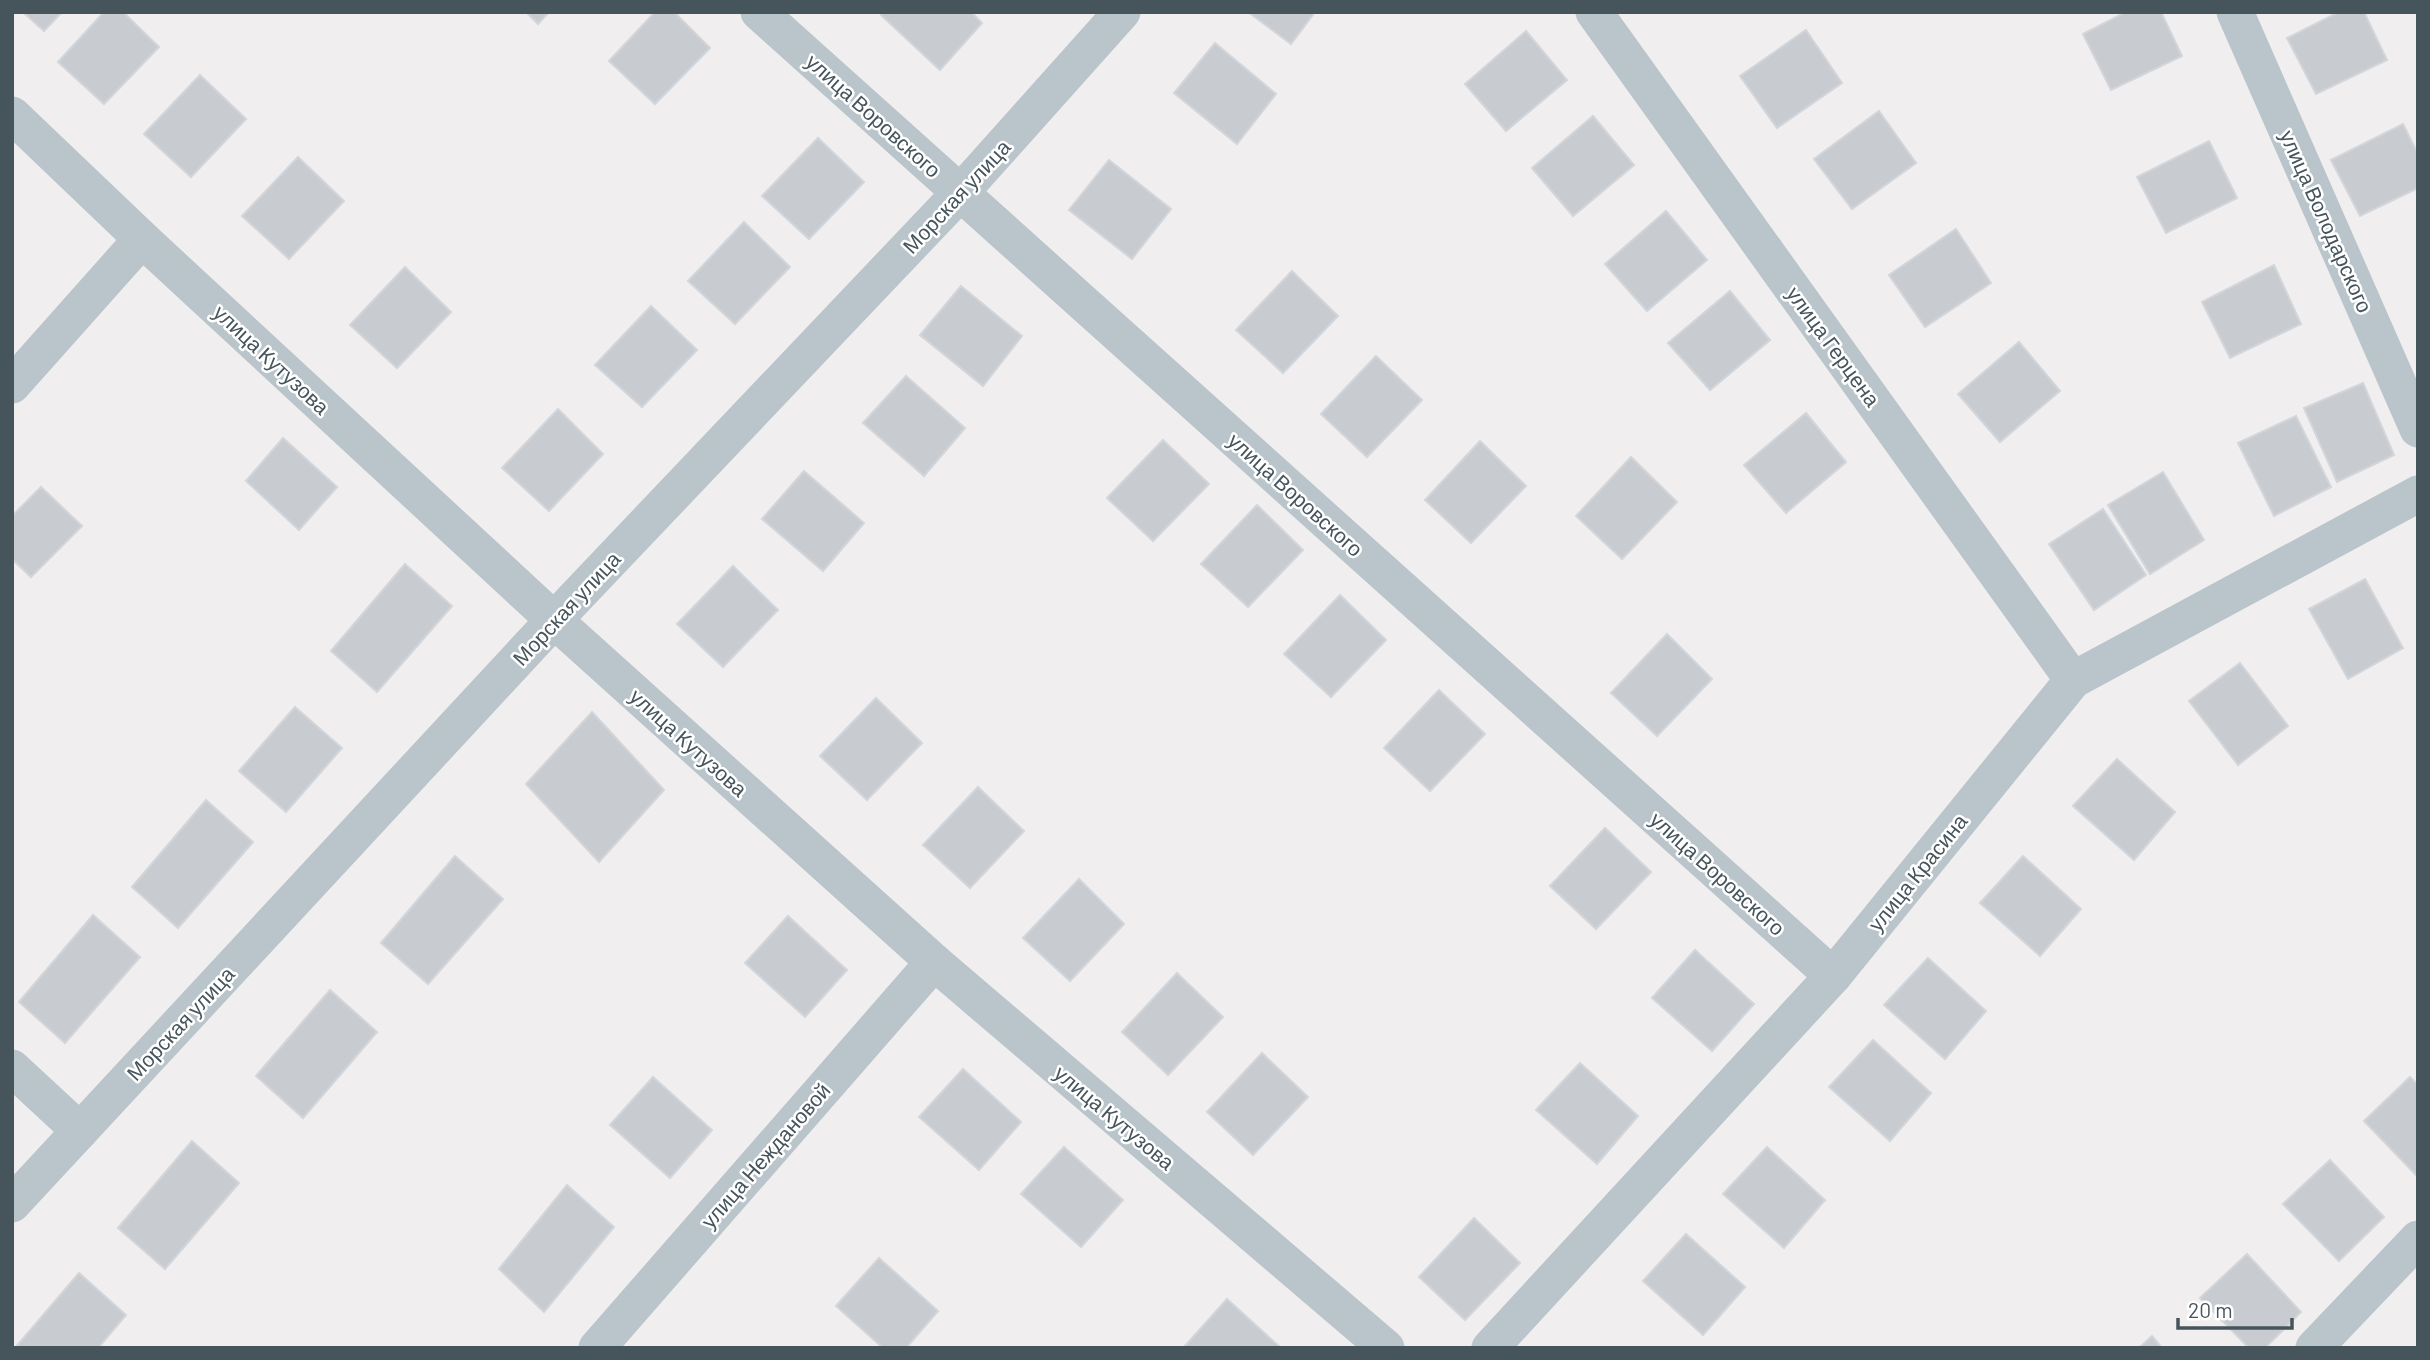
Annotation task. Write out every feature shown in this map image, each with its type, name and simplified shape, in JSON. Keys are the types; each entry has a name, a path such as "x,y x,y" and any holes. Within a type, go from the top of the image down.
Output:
{"street":[{"name":"улица Воровского","path":"759,12 1833,976"},
{"name":"Морская улица","path":"12,1204 554,620 960,192 1122,12"},
{"name":"улица Герцена","path":"1594,12 2073,680"},
{"name":"улица Володарского","path":"2235,12 2418,429"},
{"name":"улица Кутузова","path":"12,115 142,239 554,620 934,962 1386,1348"},
{"path":"12,385 142,239"},
{"name":"улица Красина","path":"1490,1348 1833,976 2073,680 2418,494"},
{"name":"улица Неждановой","path":"597,1348 934,962"},
{"path":"12,1068 80,1131"},
{"path":"2314,1348 2418,1239"}],"building":[{"path":"23,12 62,12 44,31"},
{"path":"104,12 123,12 159,47 104,104 58,62"},
{"path":"526,12 549,12 538,24"},
{"path":"655,12 674,12 710,48 655,104 609,61"},
{"path":"883,12 971,12 982,23 940,70 881,15"},
{"path":"1248,12 1315,12 1291,44"},
{"path":"2126,12 2161,12 2182,56 2111,90 2083,34"},
{"path":"2339,12 2364,12 2387,60 2316,94 2287,38"},
{"path":"1806,30 1842,83 1777,128 1740,76"},
{"path":"1526,31 1567,80 1506,131 1465,84"},
{"path":"1215,43 1276,94 1237,144 1174,93"},
{"path":"200,75 246,119 191,177 144,134"},
{"path":"1879,111 1916,163 1852,209 1814,159"},
{"path":"1593,116 1634,165 1573,216 1532,168"},
{"path":"2403,124 2418,154 2418,188 2360,216 2331,160"},
{"path":"818,138 864,182 809,239 762,196"},
{"path":"2209,141 2237,198 2166,233 2137,177"},
{"path":"298,157 344,201 289,259 242,216"},
{"path":"1109,160 1171,209 1132,259 1069,210"},
{"path":"1666,211 1707,260 1647,311 1605,264"},
{"path":"744,222 790,267 735,324 688,281"},
{"path":"1956,229 1991,283 1925,327 1889,275"},
{"path":"2274,265 2301,324 2230,358 2202,302"},
{"path":"405,267 451,312 397,368 350,325"},
{"path":"1292,271 1338,316 1283,373 1236,330"},
{"path":"961,286 1022,336 983,386 920,335"},
{"path":"1730,291 1770,340 1710,390 1668,343"},
{"path":"651,306 697,350 642,407 595,365"},
{"path":"2019,342 2060,391 2000,442 1958,394"},
{"path":"1376,356 1422,400 1367,457 1321,414"},
{"path":"906,376 965,428 924,476 863,423"},
{"path":"2363,383 2394,455 2337,482 2304,408"},
{"path":"558,409 603,454 549,511 502,468"},
{"path":"1806,413 1846,462 1786,513 1744,465"},
{"path":"2296,416 2331,487 2274,516 2238,443"},
{"path":"283,438 337,487 299,530 246,481"},
{"path":"1163,440 1209,484 1153,541 1107,498"},
{"path":"1480,441 1526,486 1471,543 1425,500"},
{"path":"1631,457 1677,502 1622,559 1576,516"},
{"path":"804,471 864,523 823,571 762,519"},
{"path":"2163,472 2204,540 2150,574 2108,505"},
{"path":"41,487 82,526 31,577 12,559 12,516"},
{"path":"1257,505 1303,550 1248,607 1201,564"},
{"path":"2103,509 2146,575 2094,610 2049,544"},
{"path":"405,564 452,606 377,692 331,651"},
{"path":"733,566 778,610 723,667 677,624"},
{"path":"2365,579 2403,648 2348,679 2309,609"},
{"path":"1340,595 1386,640 1331,697 1284,654"},
{"path":"1667,634 1712,679 1657,736 1611,693"},
{"path":"2240,663 2288,726 2238,765 2189,701"},
{"path":"1439,690 1485,734 1430,791 1384,748"},
{"path":"876,698 922,743 867,800 820,756"},
{"path":"295,707 342,748 286,812 239,771"},
{"path":"592,712 664,790 599,862 526,784"},
{"path":"2117,759 2175,812 2134,860 2073,806"},
{"path":"978,787 1024,831 970,888 923,845"},
{"path":"206,800 253,842 178,928 132,887"},
{"path":"1605,828 1651,872 1596,929 1550,886"},
{"path":"455,856 503,899 428,984 381,943"},
{"path":"2023,856 2081,909 2040,956 1980,903"},
{"path":"1079,879 1124,924 1070,981 1023,938"},
{"path":"93,915 140,957 65,1043 19,1002"},
{"path":"788,916 847,970 805,1017 745,963"},
{"path":"1695,950 1754,1004 1712,1051 1652,998"},
{"path":"1928,958 1986,1011 1945,1059 1884,1005"},
{"path":"1177,973 1223,1017 1168,1075 1122,1032"},
{"path":"330,990 377,1032 303,1118 256,1076"},
{"path":"1873,1040 1931,1093 1890,1141 1829,1087"},
{"path":"1262,1053 1308,1097 1253,1155 1207,1112"},
{"path":"1580,1063 1638,1116 1597,1164 1536,1110"},
{"path":"963,1069 1021,1122 979,1170 919,1117"},
{"path":"653,1077 712,1130 670,1178 610,1125"},
{"path":"2410,1077 2418,1085 2418,1177 2364,1121"},
{"path":"192,1141 239,1183 165,1269 118,1228"},
{"path":"1064,1147 1123,1200 1081,1247 1021,1194"},
{"path":"1767,1147 1825,1200 1784,1248 1723,1194"},
{"path":"2330,1160 2384,1217 2339,1261 2283,1204"},
{"path":"567,1185 614,1227 544,1312 499,1269"},
{"path":"1474,1218 1520,1263 1465,1320 1419,1277"},
{"path":"1686,1234 1745,1287 1703,1335 1643,1281"},
{"path":"2247,1254 2301,1312 2265,1348 2249,1348 2200,1298"},
{"path":"879,1258 938,1311 906,1348 883,1348 836,1306"},
{"path":"79,1273 126,1315 98,1348 15,1348"},
{"path":"1227,1299 1281,1348 1184,1347"},
{"path":"2152,1336 2162,1348 2139,1348"}]}
